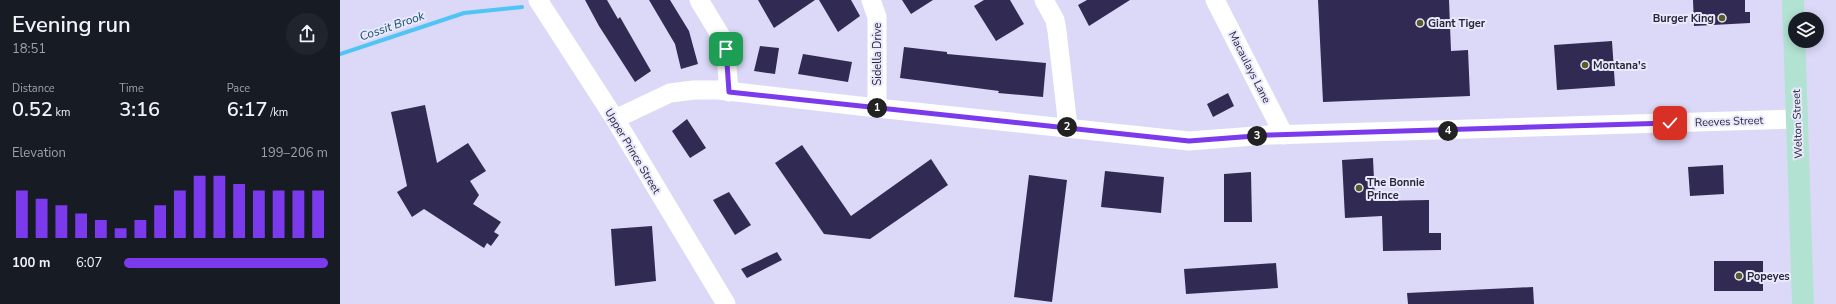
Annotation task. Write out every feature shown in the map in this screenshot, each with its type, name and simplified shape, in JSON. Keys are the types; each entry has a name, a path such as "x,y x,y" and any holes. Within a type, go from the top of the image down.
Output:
{"main road":[{"name":"Welton Street","path":"1793,0 1803,304"}],"street":[{"name":"Upper Prince Street","path":"538,0 615,119 726,304"},
{"path":"699,0 719,31 724,43 729,92"},
{"name":"Sidella Drive","path":"871,0 877,17 877,108"},
{"path":"1044,0 1054,20 1057,31 1068,127"},
{"name":"Macaulays Lane","path":"1215,0 1284,135"},
{"name":"Reeves Street","path":"615,119 670,94 694,90 718,90 1189,141 1284,135 1797,119"}],"building":[{"path":"585,0 607,0 618,19 620,17 651,71 635,82 599,26"},
{"path":"649,0 670,0 689,31 698,64 681,69 675,44"},
{"path":"758,0 815,0 774,28"},
{"path":"819,0 851,0 860,16 838,32"},
{"path":"902,0 933,0 911,14"},
{"path":"984,0 1010,0 1024,24 996,41 974,6"},
{"path":"1087,0 1130,0 1089,26 1078,5"},
{"path":"1318,0 1449,0 1451,51 1468,50 1470,96 1323,102"},
{"name":"Burger King","path":"1693,0 1745,0 1745,12 1750,12 1750,23 1694,26"},
{"name":"Montana's","path":"1612,41 1615,86 1557,90 1554,45"},
{"path":"760,46 779,48 775,74 754,71"},
{"path":"904,47 947,52 947,54 1046,63 1043,97 998,93 999,91 900,78"},
{"path":"803,54 852,62 848,82 798,74"},
{"path":"1228,93 1234,106 1213,117 1207,104"},
{"path":"425,105 437,163 468,143 486,171 470,181 479,195 473,204 501,222 494,232 499,235 491,246 487,243 484,248 424,209 412,217 397,192 407,186 391,112"},
{"path":"687,119 706,148 690,158 672,131"},
{"path":"802,145 851,216 931,159 948,185 870,239 824,234 775,163"},
{"path":"1373,158 1375,201 1429,200 1429,233 1441,233 1441,250 1383,251 1382,216 1345,218 1342,160"},
{"path":"1723,165 1724,194 1690,196 1688,167"},
{"path":"1105,171 1164,177 1161,213 1101,207"},
{"path":"1251,172 1252,222 1224,222 1224,174"},
{"path":"1029,175 1067,180 1052,302 1014,297"},
{"path":"729,192 751,225 735,235 713,200"},
{"path":"652,226 656,281 615,286 611,229"},
{"path":"777,252 782,260 747,278 741,269"},
{"name":"Popeyes","path":"1714,261 1763,261 1763,291 1714,291"},
{"path":"1276,263 1278,288 1186,294 1184,269"},
{"path":"1533,287 1534,304 1408,304 1407,293"}],"waterway":[{"name":"Cossit Brook","path":"340,54 464,13 522,7"}],"place":[{"name":"Burger King","path":"1722,18"},
{"name":"Giant Tiger","path":"1420,23"},
{"name":"Montana's","path":"1585,65"},
{"name":"The Bonnie Prince","path":"1359,188"},
{"name":"Popeyes","path":"1739,276"}],"route":[{"path":"726,49 729,92 1189,141 1268,135 1670,123"}]}
